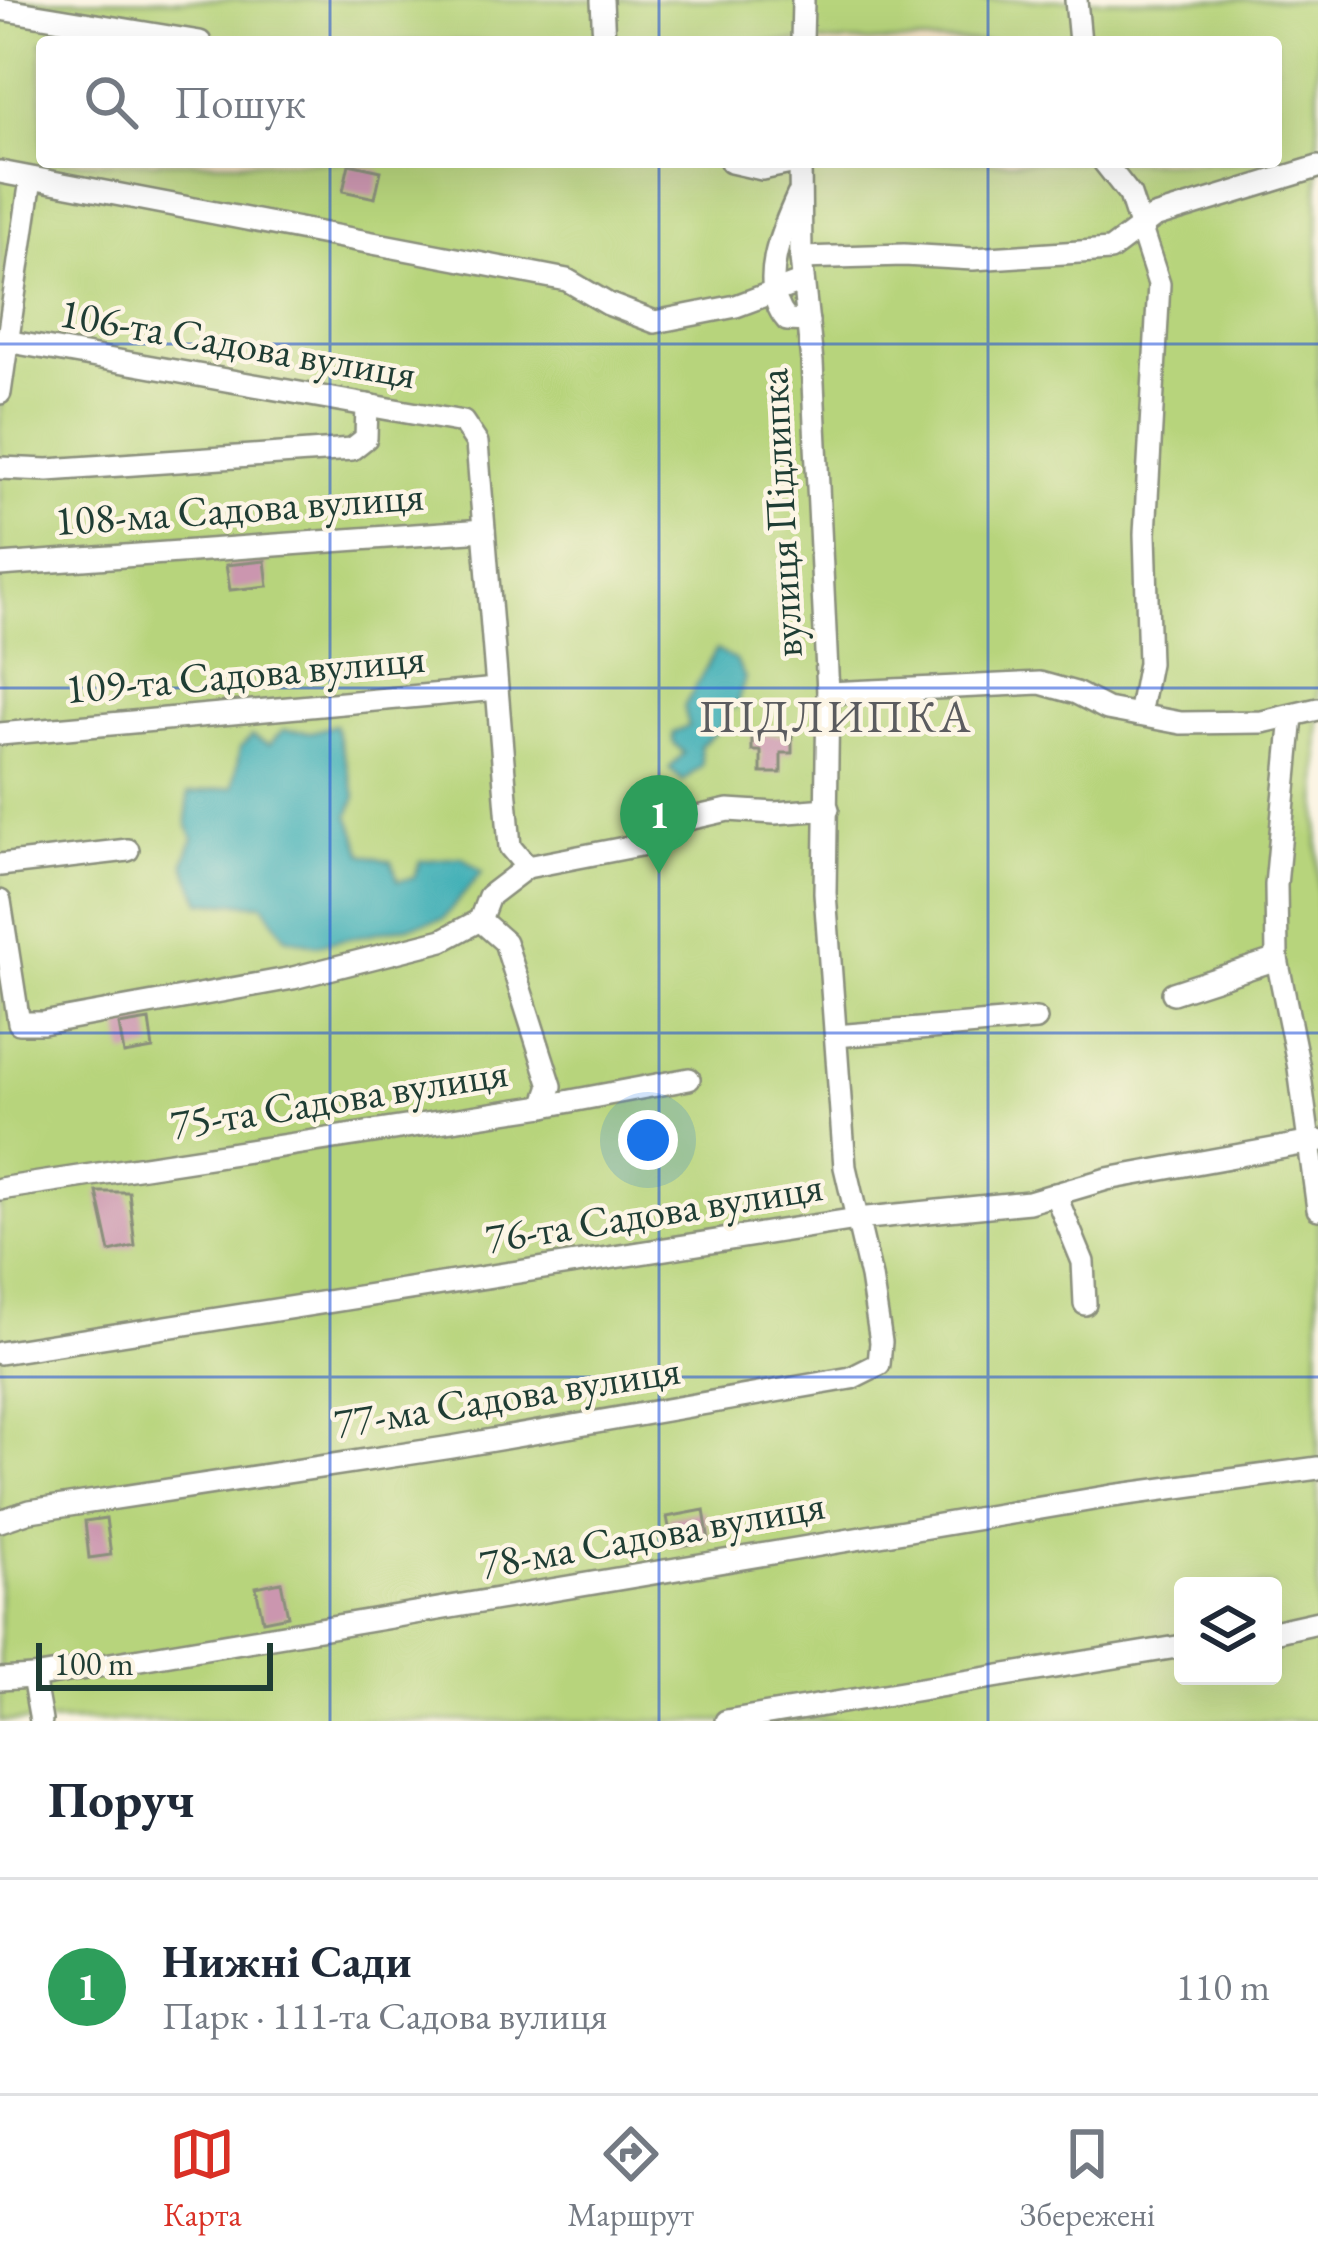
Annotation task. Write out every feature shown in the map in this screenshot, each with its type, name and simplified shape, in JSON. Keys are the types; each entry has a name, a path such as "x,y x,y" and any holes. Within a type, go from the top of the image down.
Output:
{"street":[{"path":"602,0 604,36"},
{"path":"802,0 802,36"},
{"path":"1076,0 1079,36"},
{"path":"0,9 164,36"},
{"path":"801,258 973,259 1110,250 1154,217 1318,166"},
{"name":"вулиця Підлипка","path":"798,168 828,693 824,893 845,1167 857,1219"},
{"path":"1109,168 1130,195 1159,284 1145,534 1149,663 1138,715"},
{"path":"0,172 567,280 608,304 656,322 736,306 803,281"},
{"path":"0,393 3,340 32,179"},
{"path":"800,189 778,239 776,290 779,311 787,320 808,321"},
{"name":"106-та Садова вулиця","path":"3,340 463,422 477,443 484,530"},
{"path":"0,468 48,470 352,449 366,438 368,405"},
{"path":"484,530 510,847 527,867"},
{"name":"108-ма Садова вулиця","path":"0,565 484,530"},
{"path":"828,693 1040,683 1076,693 1107,709 1180,723 1262,722 1318,710"},
{"name":"109-та Садова вулиця","path":"0,734 497,689"},
{"path":"1292,716 1276,885 1277,959 1313,1142 1318,1209"},
{"path":"0,901 19,1024 43,1023 293,979 443,940 480,920 489,896 527,867 640,845 685,820 728,810 828,809"},
{"path":"0,865 128,850"},
{"path":"480,920 505,942 551,1086 544,1106"},
{"path":"1173,993 1277,959"},
{"path":"836,1036 1036,1019"},
{"name":"75-та Садова вулиця","path":"0,1190 689,1079"},
{"name":"76-та Садова вулиця","path":"0,1354 857,1219 1029,1202 1107,1178 1313,1142"},
{"path":"1055,1194 1082,1262 1085,1304"},
{"name":"77-ма Садова вулиця","path":"0,1521 30,1511 452,1447 851,1378 879,1364 881,1342 857,1219"},
{"name":"78-ма Садова вулиця","path":"0,1679 1112,1496 1318,1468"},
{"path":"1282,1629 1318,1622"},
{"path":"726,1721 1174,1647"},
{"path":"33,1677 40,1721"}],"green space":[{"path":"0,0 1318,0 1318,1721 0,1721"}],"water":[{"path":"716,650 736,661 745,678 736,707 728,707 720,729 700,746 702,765 683,781 669,769 684,753 673,742 673,733 689,726 684,707"},
{"path":"335,725 356,797 349,815 363,854 392,862 398,881 414,878 420,861 462,857 482,872 443,919 316,945 285,937 263,904 201,902 184,863 193,839 187,823 188,794 233,787 240,748 252,736 269,745 283,730 312,732"}],"building":[{"path":"348,168 381,171 375,198 343,191"},
{"path":"265,561 268,586 230,590 226,565"},
{"path":"752,734 792,735 792,753 781,753 781,773 761,773 761,751 752,751"},
{"path":"149,1020 153,1049 124,1054 119,1025"},
{"path":"97,1192 129,1192 135,1246 110,1252"},
{"path":"704,1510 709,1541 673,1547 667,1517"},
{"path":"106,1518 111,1555 89,1558 85,1521"},
{"path":"281,1582 288,1616 263,1621 256,1587"}],"place":[{"name":"Нижні Сади","path":"659,874"}],"district":[{"name":"ПІДЛИПКА","path":"836,716"}]}
